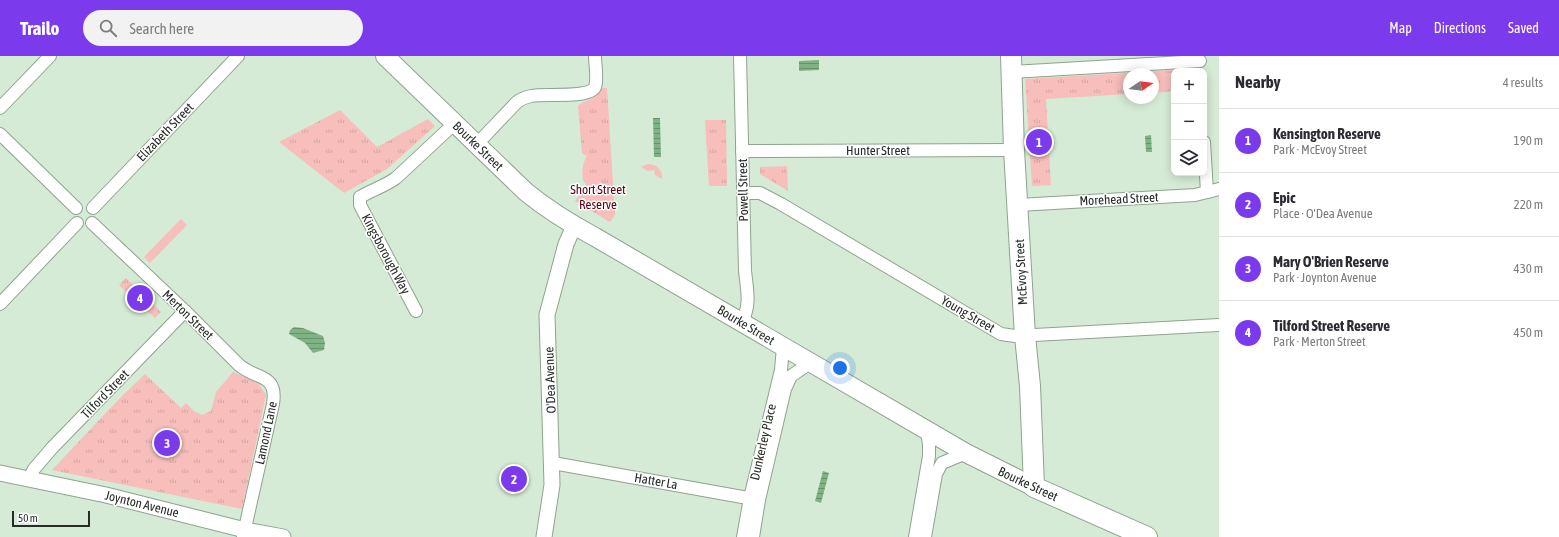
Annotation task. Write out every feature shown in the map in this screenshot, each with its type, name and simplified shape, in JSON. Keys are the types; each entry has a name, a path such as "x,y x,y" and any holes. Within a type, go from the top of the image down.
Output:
{"main road":[{"name":"Bourke Street","path":"385,56 531,196 574,226 966,453 1034,487 1147,537"},
{"name":"McEvoy Street","path":"1011,64 1014,150 1025,336 1030,386 1034,487"}],"street":[{"path":"0,108 50,56"},
{"name":"Elizabeth Street","path":"93,208 238,56"},
{"path":"477,144 517,102 523,98 537,95 588,93 594,89 596,85 594,56"},
{"name":"Powell Street","path":"740,56 745,271 748,295 746,313 742,322"},
{"path":"1011,64 1200,63"},
{"name":"Kingsborough Way","path":"416,311 360,205 360,198 371,190 388,184 396,178 455,123"},
{"path":"0,134 76,208"},
{"name":"Hunter Street","path":"742,151 1014,150"},
{"path":"1205,176 1206,192"},
{"name":"Morehead Street","path":"1018,204 1195,195 1219,189"},
{"name":"Young Street","path":"744,193 760,193 781,204 1001,334 1025,336 1219,325"},
{"path":"84,204 93,208 95,214 92,223 86,226 77,223 74,218 76,208 84,204"},
{"path":"0,304 77,223"},
{"name":"Merton Street","path":"92,223 231,357"},
{"name":"O'Dea Avenue","path":"544,537 552,485 553,463 547,315 566,244 574,226"},
{"name":"Tilford Street","path":"28,479 34,469 52,448 185,311"},
{"name":"Dunkerley Place","path":"753,537 755,499 780,370 783,347"},
{"name":"Lamond Lane","path":"231,357 244,370 264,378 270,384 274,392 273,404 244,533"},
{"name":"Dunkerley Place","path":"743,537 785,389 791,376 810,363"},
{"path":"916,537 929,456 930,445 927,431"},
{"path":"925,537 936,474 942,463 966,453"},
{"name":"Hatter La","path":"553,463 755,499"},
{"name":"Joynton Avenue","path":"0,473 106,495 244,533 283,537"}],"green space":[{"path":"1171,70 1171,91 1159,92 1159,71"},
{"path":"1123,73 1123,94 1046,99 1051,185 1032,186 1025,79"},
{"name":"Short Street Reserve","path":"601,88 607,88 615,215 610,222 575,201 586,185 582,170 587,156 582,153 578,106 595,97"},
{"path":"340,110 377,147 428,119 435,126 387,169 344,193 279,142"},
{"path":"705,120 726,120 727,186 709,186"},
{"path":"647,164 654,165 659,168 662,179 655,175 654,170 648,171 641,167"},
{"path":"787,166 788,191 760,174 760,167"},
{"path":"181,219 187,225 150,263 144,257"},
{"path":"126,278 161,312 155,318 119,285"},
{"path":"233,372 259,384 266,395 242,509 52,470 119,399 145,374 181,408 186,403 194,411 202,415 211,411 216,392"}],"shaded area":[{"path":"819,60 819,70 799,71 799,61"},
{"path":"653,118 660,118 661,157 654,157"},
{"path":"1151,135 1152,152 1146,152 1145,136"},
{"path":"294,327 303,328 323,336 325,343 324,350 313,353 305,343 289,334 290,330"},
{"path":"823,471 829,473 821,503 815,501"}],"place":[{"name":"Kensington Reserve","path":"1039,142"},
{"name":"Tilford Street Reserve","path":"140,298"},
{"name":"Mary O'Brien Reserve","path":"167,443"},
{"name":"Epic","path":"514,479"}]}
